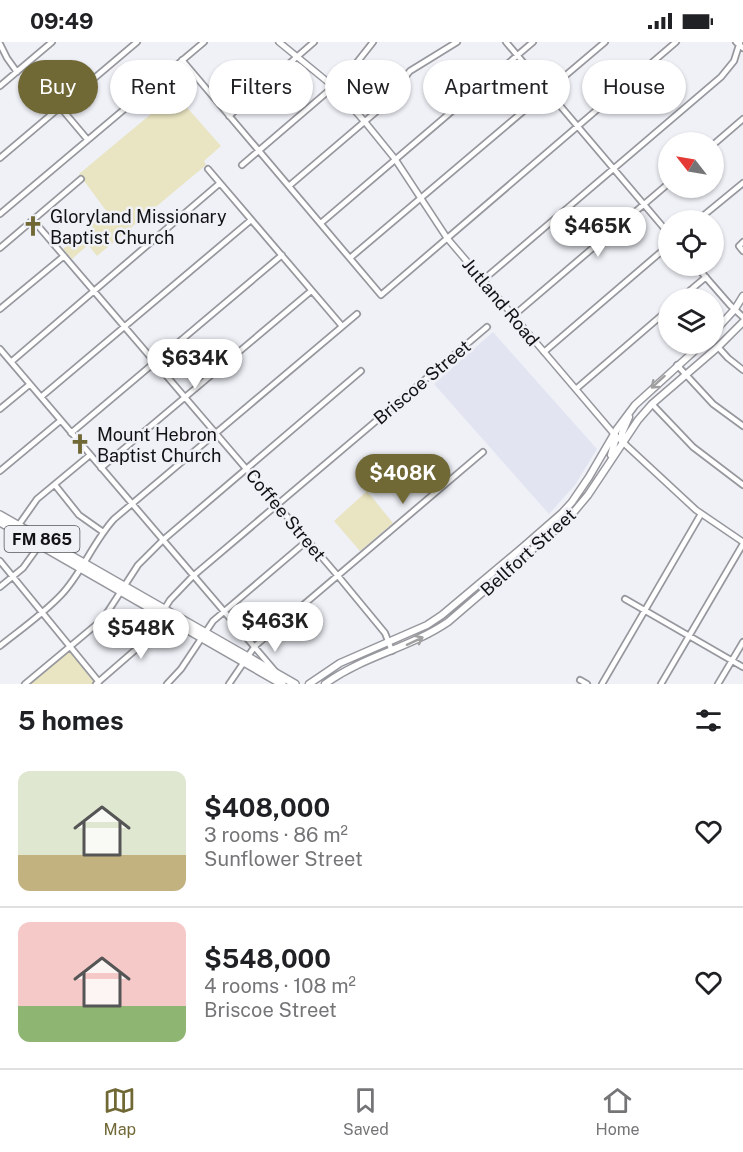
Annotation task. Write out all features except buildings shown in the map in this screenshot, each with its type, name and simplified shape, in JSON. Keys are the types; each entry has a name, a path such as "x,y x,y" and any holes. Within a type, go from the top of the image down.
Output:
{"main road":[{"path":"724,321 743,296"},
{"name":"Bellfort Street","path":"724,341 743,322"},
{"name":"Bellfort Street","path":"309,684 326,671 358,654 415,632 442,615 483,582 562,513 590,477 614,434 635,405 690,354"},
{"name":"Bellfort Street","path":"325,684 361,663 417,641 448,622 489,588 568,519 597,481 622,442 652,404 710,354"},
{"path":"622,442 622,430 635,405"},
{"path":"608,464 615,441 614,434"},
{"path":"590,477 597,481"},
{"path":"562,513 568,519"},
{"name":"FM 865","path":"1,520 203,636 295,684"},
{"path":"523,547 528,554"},
{"path":"483,582 489,588"},
{"path":"442,615 448,622"},
{"path":"358,654 361,663"},
{"name":"FM 865","path":"245,659 282,684"}],"street":[{"path":"0,86 52,42"},
{"path":"98,75 137,42"},
{"path":"182,60 204,42"},
{"name":"Jutland Road","path":"279,42 325,79"},
{"path":"229,116 314,42"},
{"path":"359,60 373,42"},
{"path":"289,186 377,111 410,71 457,42"},
{"path":"506,42 521,60"},
{"path":"321,223 533,42"},
{"path":"570,72 605,42"},
{"path":"197,78 381,295 676,42"},
{"path":"0,44 17,72"},
{"path":"483,280 721,77 734,61 740,44"},
{"path":"242,165 325,95"},
{"path":"0,158 52,114"},
{"path":"66,114 87,139"},
{"path":"0,214 117,114"},
{"name":"Jutland Road","path":"357,114 395,159 447,238 614,434 701,514 743,543"},
{"path":"350,258 520,114"},
{"path":"567,114 658,222"},
{"path":"724,135 743,119"},
{"path":"208,169 342,326"},
{"path":"0,248 81,179"},
{"path":"11,362 220,183"},
{"path":"710,210 743,183"},
{"path":"513,316 658,192"},
{"name":"Coffee Street","path":"33,220 338,576 376,622 392,651"},
{"path":"41,397 251,220"},
{"path":"743,242 739,246 743,251"},
{"path":"544,352 658,254"},
{"path":"71,433 282,255"},
{"path":"0,309 64,256"},
{"path":"693,288 706,277 743,316"},
{"path":"101,468 311,291"},
{"path":"0,646 61,595 102,532 132,504 357,314"},
{"path":"576,389 658,318"},
{"name":"Briscoe Street","path":"98,683 134,651 147,636 176,592 193,576 488,327"},
{"path":"0,350 278,674"},
{"path":"724,353 743,370"},
{"path":"677,365 713,404 743,426"},
{"path":"25,684 103,619 138,565 163,540 361,371"},
{"path":"0,409 29,385"},
{"path":"652,404 693,447 743,485"},
{"path":"0,471 60,421"},
{"path":"229,684 255,646 483,452"},
{"path":"16,528 37,499 90,455"},
{"path":"54,485 79,514 102,532"},
{"path":"602,684 701,514"},
{"path":"167,684 181,669 223,611 308,540"},
{"path":"0,587 23,568 41,542"},
{"path":"661,684 743,543"},
{"path":"0,561 98,683"},
{"path":"625,598 743,667"},
{"path":"718,684 743,642"},
{"path":"580,680 588,684"}],"shaded area":[{"path":"151,114 193,114 221,146 204,161 206,165 97,256 88,245 72,259 63,249 107,212 79,174"},
{"path":"493,332 597,449 575,485 549,514 434,384"},
{"path":"367,491 393,523 360,551 334,521"},
{"path":"70,651 95,682 93,684 29,684"}],"place":[{"name":"Gloryland Missionary Baptist Church","path":"33,226"},
{"name":"Mount Hebron Baptist Church","path":"80,444"}]}
